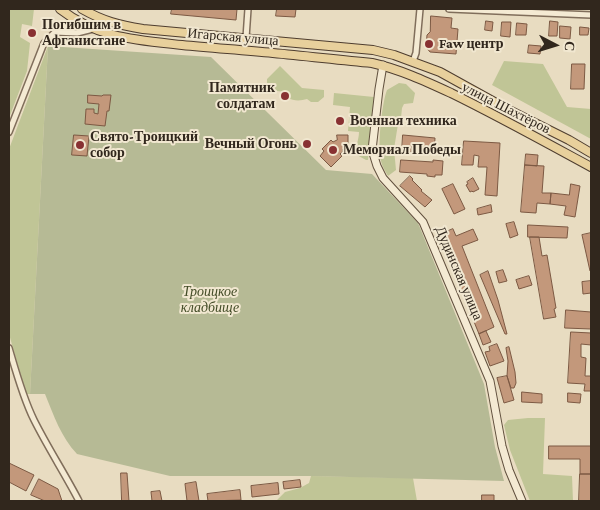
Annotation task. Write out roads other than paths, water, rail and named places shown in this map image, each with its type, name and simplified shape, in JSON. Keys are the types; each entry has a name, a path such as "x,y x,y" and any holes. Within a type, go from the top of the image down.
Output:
{"main road":[{"name":"Игарская улица","path":"60,9 67,15 94,29 115,36 372,63 409,74"},
{"name":"Игарская улица","path":"82,9 97,18 120,25 164,32 373,50 413,61"},
{"name":"улица Шахтёров","path":"413,61 440,72 569,140 591,154"},
{"name":"улица Шахтёров","path":"409,74 467,101 591,167"}],"street":[{"path":"246,38 248,9"},
{"path":"413,61 416,53 420,9"},
{"path":"450,9 591,15"},
{"path":"9,132 44,43 55,32 77,32 94,29"},
{"name":"Дудинская улица","path":"383,65 378,89 372,150 377,166 383,178 423,222 490,381 502,446 509,470 522,501"},
{"path":"9,348 23,394 34,419 79,501"}],"place":[{"name":"Погибшим в Афганистане","path":"32,33"},
{"name":"Faw центр","path":"429,44"},
{"name":"Памятник солдатам","path":"285,96"},
{"name":"Военная техника","path":"340,121"},
{"name":"Вечный Огонь","path":"307,144"},
{"name":"Свято-Троицкий собор","path":"80,145"},
{"name":"Мемориал Победы","path":"333,150"}],"park label":[{"name":"Троицкое кладбище","path":"210,300"}]}
